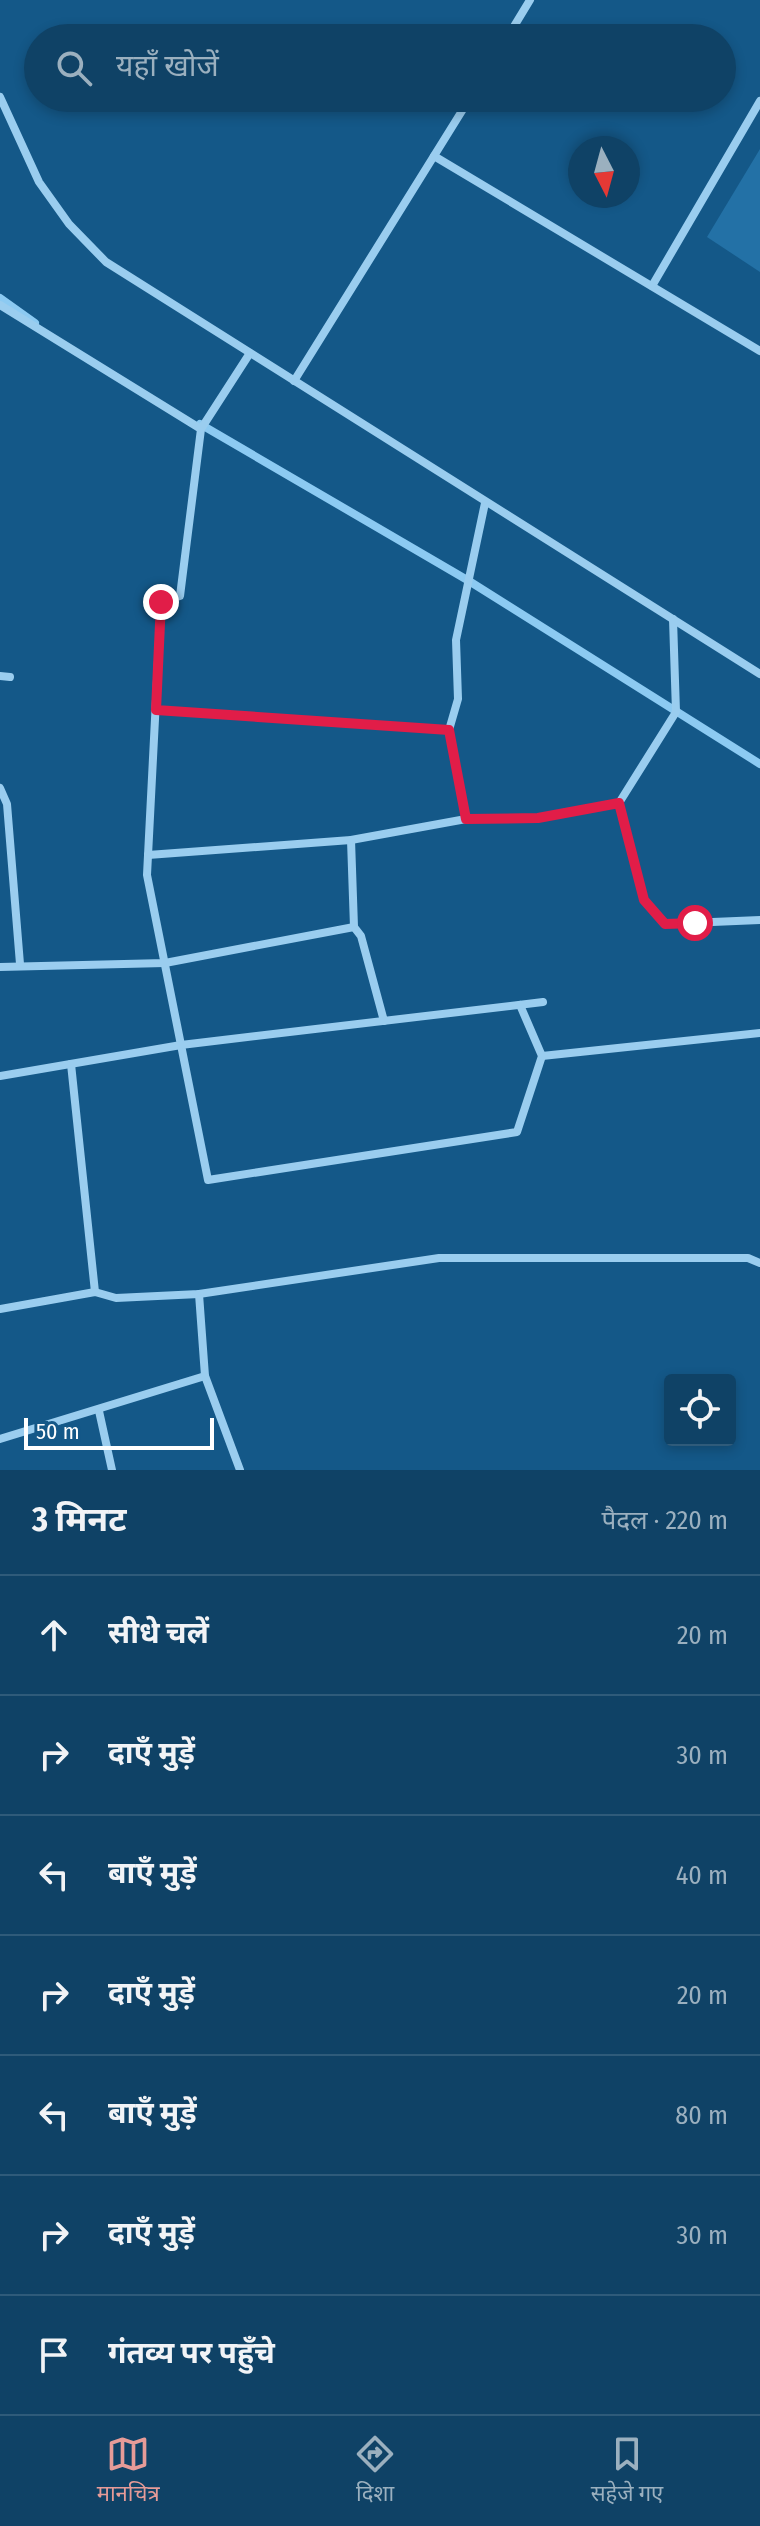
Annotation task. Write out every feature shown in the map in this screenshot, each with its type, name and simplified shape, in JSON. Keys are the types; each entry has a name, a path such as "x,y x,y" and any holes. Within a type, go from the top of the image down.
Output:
{"street":[{"path":"515,24 530,0"},
{"path":"0,97 39,182 69,224 106,262 760,674"},
{"path":"652,286 760,101"},
{"path":"294,381 461,112"},
{"path":"434,156 760,351"},
{"path":"0,305 201,429"},
{"path":"250,353 201,429 180,596 161,602 148,855 147,875 208,1180 517,1132 542,1056 520,1005"},
{"path":"466,819 449,730 458,699 456,640 485,503"},
{"path":"673,619 676,712 619,803 644,900 665,924 760,920"},
{"path":"156,710 449,730"},
{"path":"0,788 7,804 20,964"},
{"path":"148,855 351,840 466,819 538,818 619,803"},
{"path":"351,840 354,927 361,936 384,1021"},
{"path":"0,967 20,964 45,968 165,963 354,927"},
{"path":"0,1076 181,1045 543,1002"},
{"path":"542,1056 760,1033"},
{"path":"71,1064 95,1292"},
{"path":"0,1309 95,1292 116,1298 199,1294 439,1258 748,1258 760,1263"},
{"path":"199,1294 205,1376 240,1470"},
{"path":"0,1439 205,1376"},
{"path":"99,1411 112,1470"}],"shaded area":[{"path":"760,149 760,272 707,237"}],"waterway":[{"path":"0,298 35,323"},
{"path":"200,424 469,581 760,764"}],"route":[{"path":"161,602 156,710 449,730 466,819 538,818 619,803 644,900 665,924 695,923"}]}
